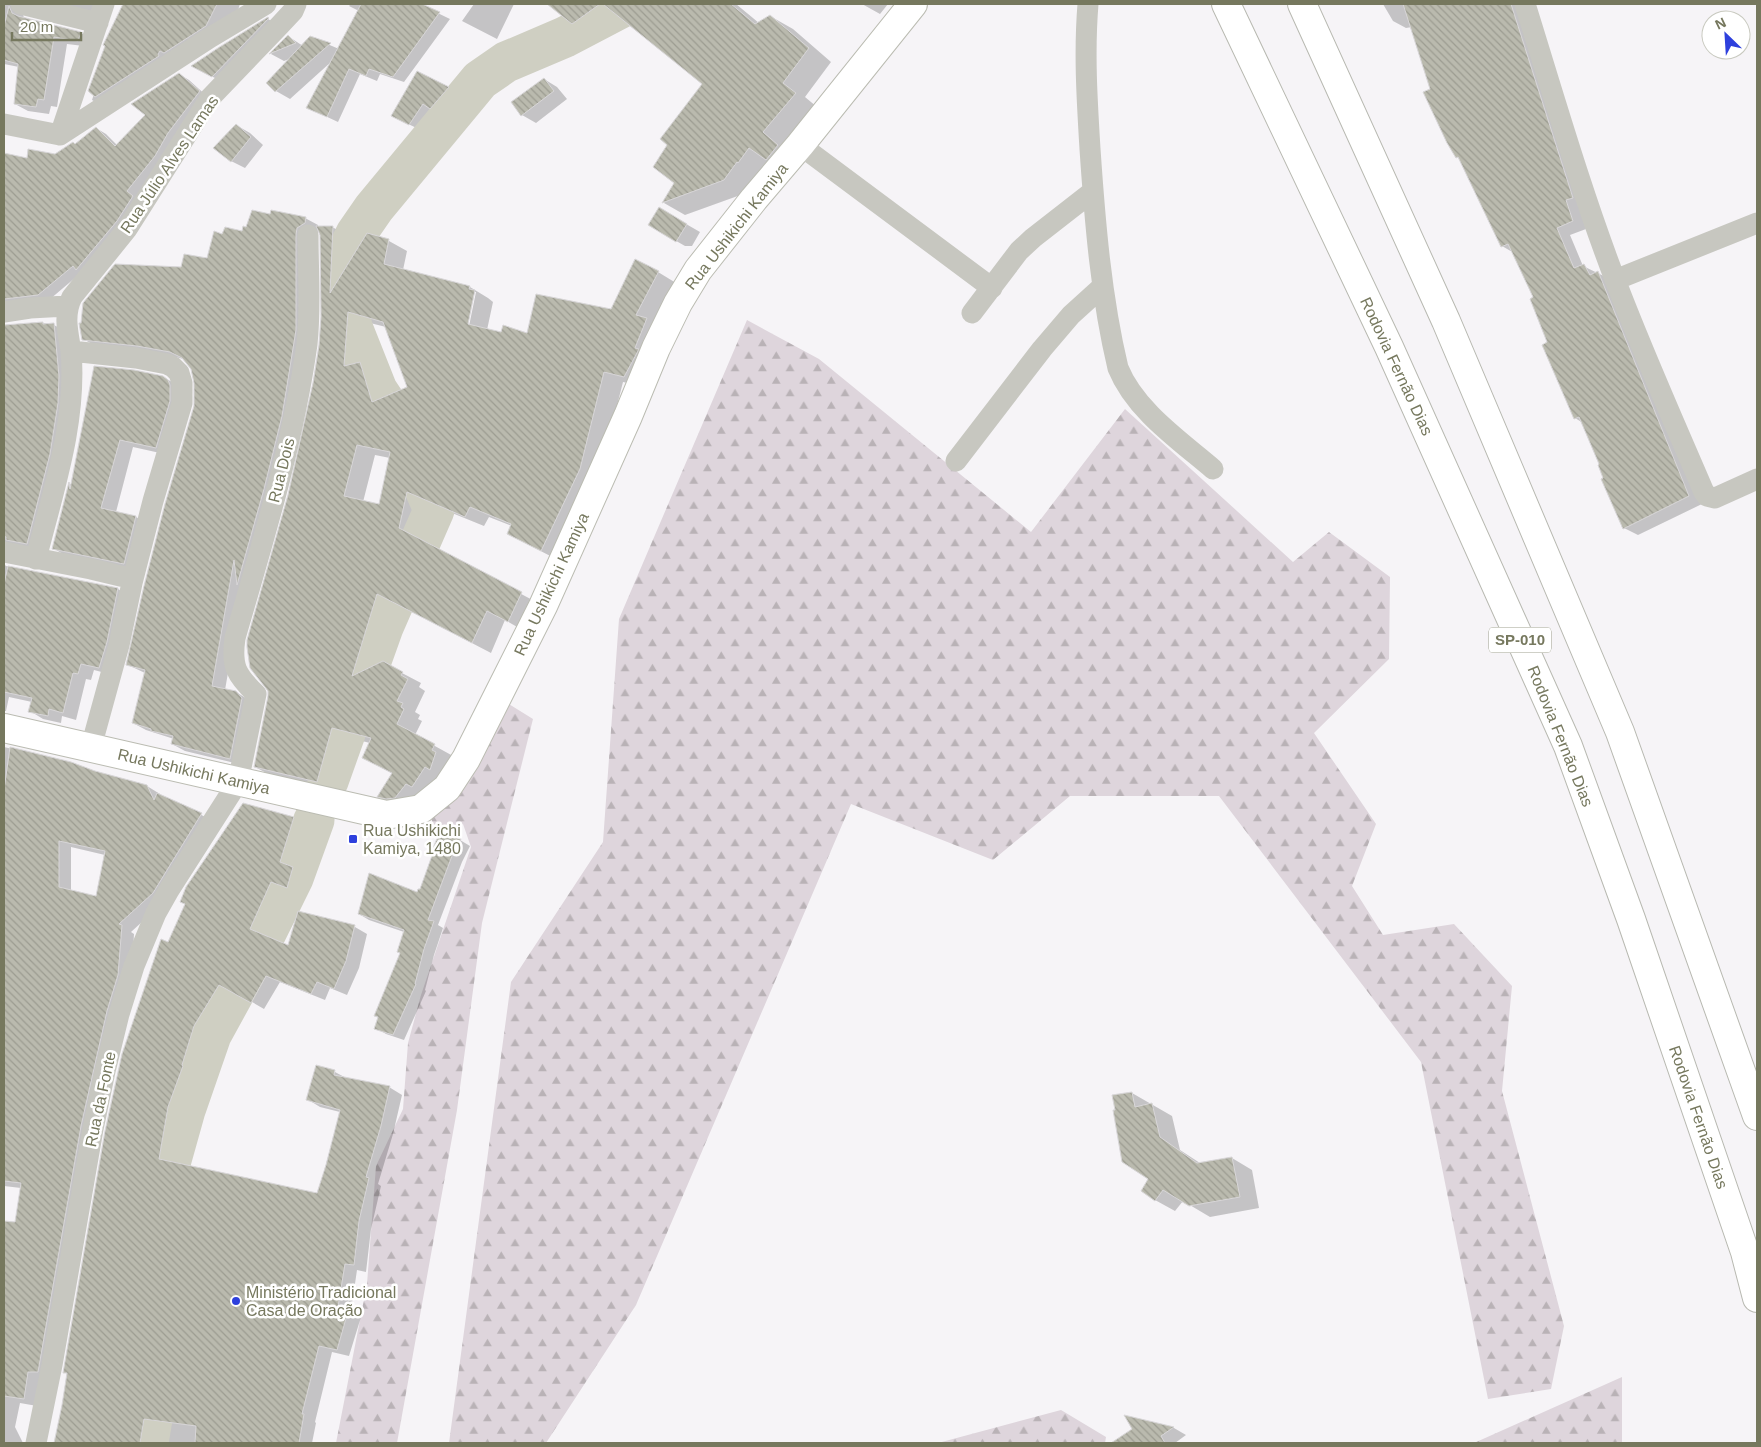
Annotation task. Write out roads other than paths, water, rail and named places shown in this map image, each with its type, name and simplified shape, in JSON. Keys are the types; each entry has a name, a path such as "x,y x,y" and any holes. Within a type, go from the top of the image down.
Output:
{"main road":[{"name":"Rua Ushikichi Kamiya","path":"5,733 91,747 386,815 421,809 446,788 469,752 543,606 628,416 656,348 678,303 698,270 913,4"},
{"name":"Rodovia Fernão Dias","path":"1226,4 1389,348 1568,746 1632,919 1742,1243 1757,1298"},
{"name":"SP-010","path":"1302,4 1446,321 1620,732 1757,1116"}],"street":[{"path":"21,4 101,13 60,135"},
{"path":"4,124 60,135 211,37 266,4"},
{"name":"Rua Júlio Alves Lamas","path":"67,306 72,297 128,228 210,98 280,25 296,4"},
{"path":"1088,4 1087,90 1092,192 1103,286 1115,354 1123,380 1133,395 1154,418 1213,469"},
{"path":"1525,4 1570,148 1615,280 1704,492 1707,496 1715,498 1757,479"},
{"path":"800,145 992,288"},
{"path":"972,313 1019,251 1092,192"},
{"path":"1615,280 1757,223"},
{"name":"Rua Dois","path":"238,782 256,694 246,685 235,668 232,656 235,638 288,446 298,395 307,343 308,234"},
{"path":"956,461 1042,349 1072,315 1103,286"},
{"path":"4,312 30,308 67,306 66,321 73,376 70,408 53,494 36,559"},
{"path":"71,351 136,358 167,364 173,366 182,383 182,403 133,579 119,645 91,747"},
{"path":"4,552 133,579"},
{"name":"Rua da Fonte","path":"36,1443 52,1365 78,1206 99,1100 119,1014 145,937 169,890 238,782"}],"waterway":[{"path":"328,781 383,627 434,510 421,480 411,441 377,390 352,327 341,264 356,234 374,208 480,80 506,62 565,37 628,4"},
{"path":"155,1217 185,1110 211,1035 258,949 293,878 314,820"},
{"path":"148,1443 159,1377 158,1364"}],"place":[{"name":"Rua Ushikichi Kamiya, 1480","path":"353,839"},
{"name":"Ministério Tradicional Casa de Oração","path":"236,1301"}]}
